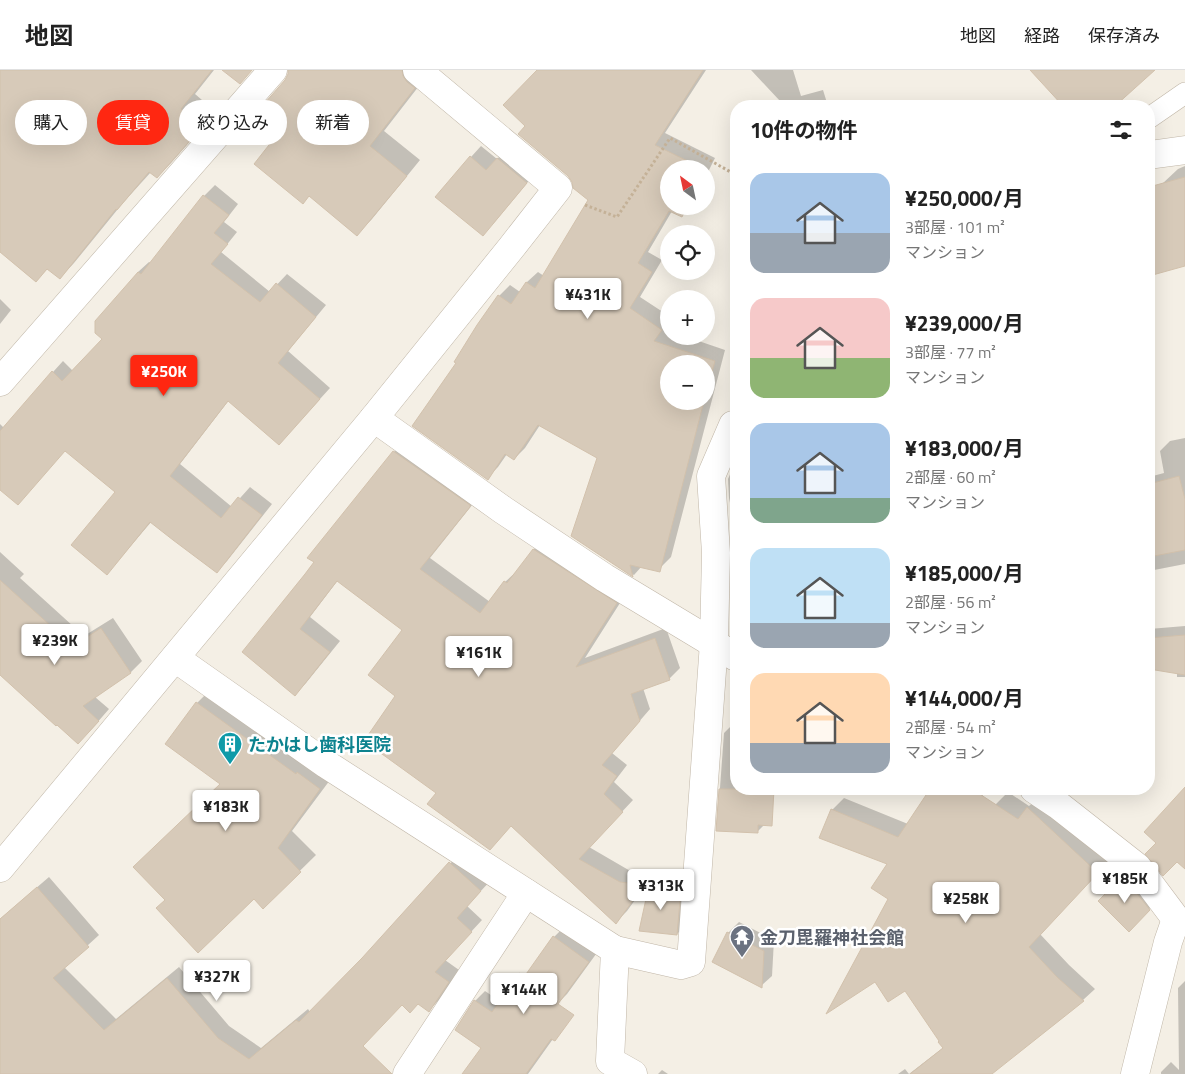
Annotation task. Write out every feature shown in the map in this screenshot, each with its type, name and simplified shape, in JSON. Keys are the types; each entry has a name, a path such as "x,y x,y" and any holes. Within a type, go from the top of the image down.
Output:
{"street":[{"path":"0,382 273,70"},
{"path":"0,868 374,418 558,188 416,70"},
{"path":"1155,154 1185,150"},
{"path":"374,418 503,510 605,578 725,650"},
{"path":"174,658 326,764 615,950 680,965 691,962 725,650 711,476 730,432"},
{"path":"1043,795 1137,868 1181,919 1168,942 1135,1074"},
{"path":"407,1074 526,893"},
{"path":"615,950 610,1061 633,1074"}],"lane":[{"path":"1155,114 1185,92"}],"path":[{"path":"554,192 616,217 670,138 730,171"}],"building":[{"path":"0,70 212,70 188,100 179,100 179,145 186,145 157,178 149,172 116,209 60,279 47,269 36,282 0,252"},
{"path":"222,70 252,70 240,84"},
{"path":"288,70 402,70 407,82 415,88 370,146 407,176 357,236 309,196 303,204 254,164 269,145 287,145 287,100 268,100 288,74"},
{"path":"537,70 703,70 655,145 686,160 660,160 660,215 667,215 638,263 652,272 630,308 660,329 660,333 654,341 660,343 660,345 666,345 697,355 660,355 660,410 702,410 660,572 630,565 633,577 571,536 597,458 538,425 514,460 505,454 488,480 412,426 456,363 454,362 498,295 511,304 526,282 535,288 588,200 573,188 568,176 518,134 525,126 503,105"},
{"path":"1030,70 1155,70 1122,100 1058,100"},
{"path":"470,156 486,170 497,158 527,183 483,236 435,197"},
{"path":"1185,177 1185,266 1155,274 1155,185"},
{"path":"203,195 229,215 214,233 228,244 211,264 260,302 276,283 316,317 278,363 320,399 279,445 228,401 170,476 221,518 238,497 262,515 217,573 150,522 107,575 71,545 115,492 65,451 18,505 0,490 0,431 52,371 62,381 102,339 95,333 95,321 138,272 141,274"},
{"path":"393,451 470,505 420,569 480,613 504,581 507,583 533,549 617,603 576,667 655,638 670,680 631,694 640,721 602,765 617,776 604,794 623,812 579,859 620,882 644,885 616,924 511,826 490,850 427,804 436,793 364,741 395,696 368,675 402,630 337,581 300,629 330,652 295,696 242,652 314,562 307,558"},
{"path":"1179,476 1185,499 1185,550 1155,556 1155,482"},
{"path":"0,580 73,646 101,628 131,673 83,706 99,721 78,744 0,675"},
{"path":"1185,635 1185,675 1155,670 1155,638"},
{"path":"196,702 296,774 297,772 320,789 278,848 301,872 263,909 254,899 198,953 156,908 165,900 133,867 220,784 165,744"},
{"path":"1185,787 1185,869 1177,862 1163,876 1145,854 1156,843 1144,832"},
{"path":"719,789 730,789 730,795 774,795 772,826 758,825 758,833 716,831"},
{"path":"926,795 981,795 1018,819 1027,807 1098,873 1029,947 1057,977 1084,1001 992,1074 910,1074 943,1048 905,991 888,1002 875,982 826,1014 888,899 871,888 887,864 819,838 831,809 898,837"},
{"path":"449,862 481,891 457,918 472,932 435,972 449,982 429,1012 418,1004 410,1013 402,1005 363,1046 392,1074 0,1074 0,919 37,887 89,947 53,978 104,1030 167,978 218,1038 249,1059 296,1020 299,1022 362,958"},
{"path":"1123,876 1150,910 1129,932 1098,901"},
{"path":"649,885 681,889 677,935 639,931"},
{"name":"金刀毘羅神社会館","path":"727,932 764,951 762,988 712,962"},
{"path":"553,936 589,962 558,1004 574,1015 555,1041 551,1039 526,1074 462,1074 481,1048 455,1030 474,1000 492,1012 519,973 524,977"}],"place":[{"name":"たかはし歯科医院","path":"230,765"},
{"name":"金刀毘羅神社会館","path":"742,958"}]}
